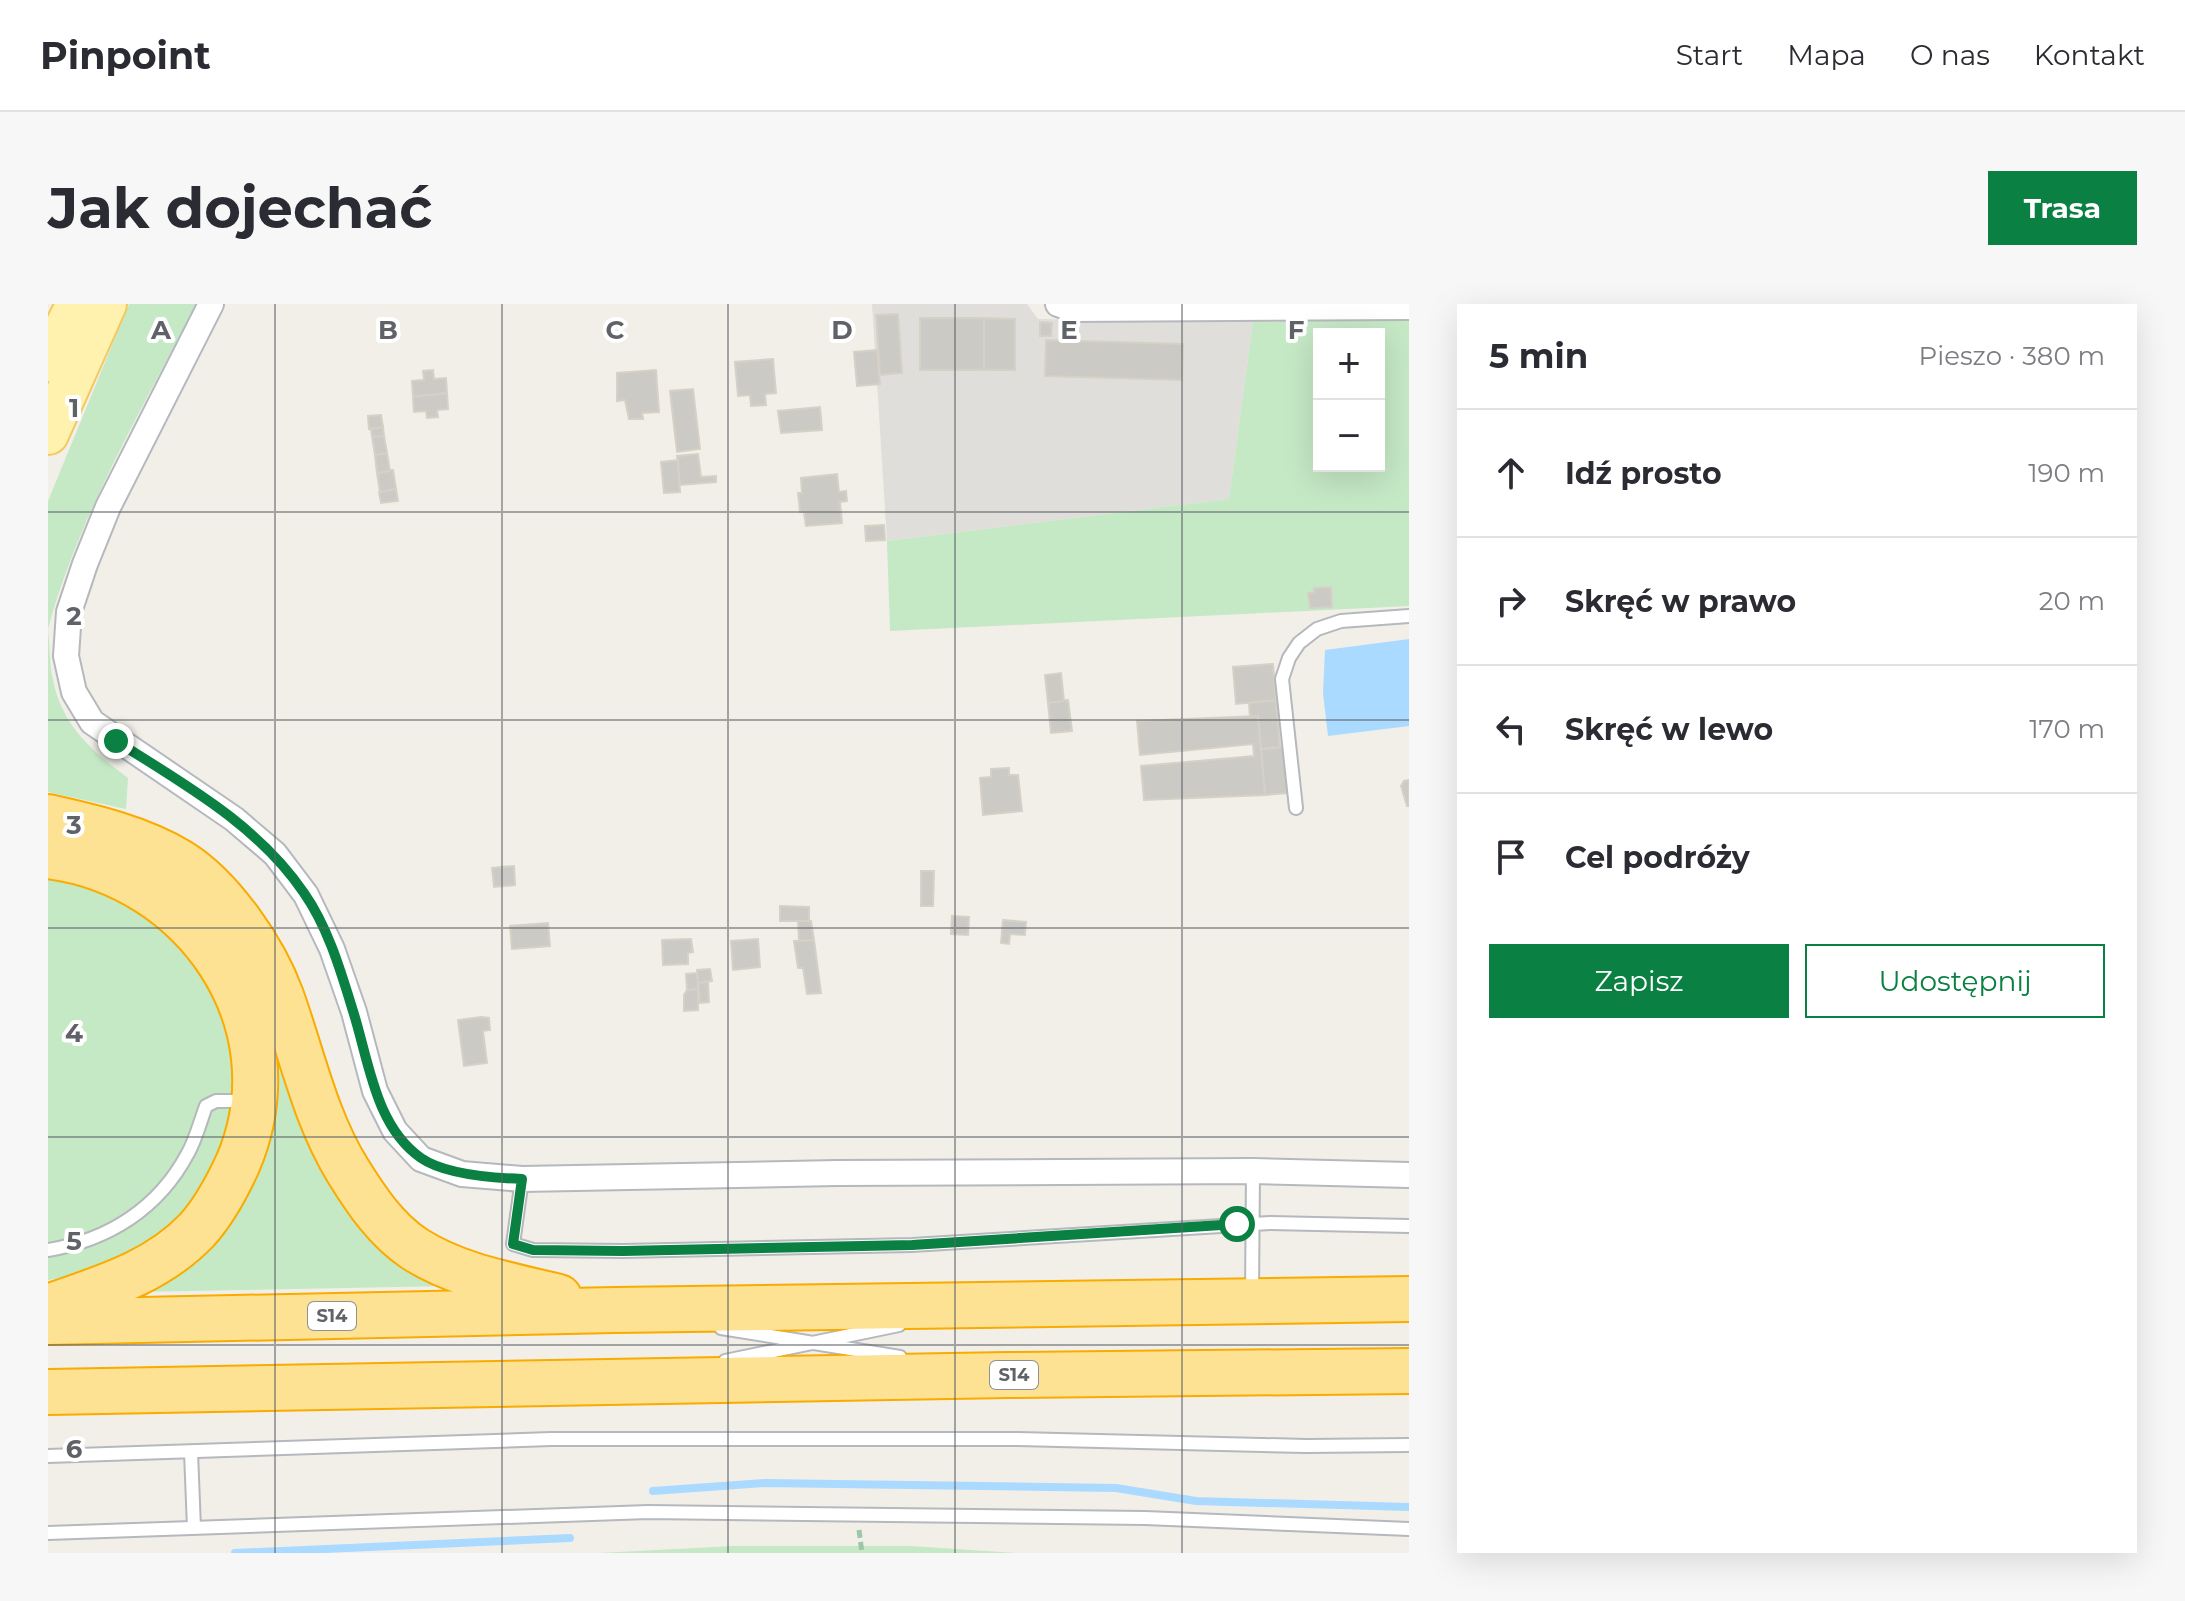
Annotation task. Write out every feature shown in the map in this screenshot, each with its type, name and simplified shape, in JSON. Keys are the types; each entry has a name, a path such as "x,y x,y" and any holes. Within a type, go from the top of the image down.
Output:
{"highway":[{"path":"48,817 141,844 181,862 220,897 262,955 280,992 333,1146 387,1226 414,1248 441,1263 485,1279 615,1310"},
{"path":"48,856 108,873 148,890 195,930 218,958 234,985 248,1020 254,1060 254,1101 246,1143 225,1194 197,1229 167,1257 117,1284 48,1307"},
{"name":"S14","path":"48,1322 615,1310 1409,1299"},
{"name":"S14","path":"48,1392 1409,1371"}],"main road":[{"path":"48,361 77,304"},
{"path":"48,434 106,304"}],"street":[{"path":"211,304 108,507 85,564 69,612 66,656 74,692 92,722 234,819 275,854 306,895 332,949 354,1012 375,1091 395,1131 421,1159 462,1174 522,1179 837,1173 1253,1171 1409,1175"},
{"path":"1058,304 1072,309 1409,307"}],"lane":[{"path":"1296,808 1282,679 1289,658 1299,643 1317,629 1341,621 1409,616"},
{"path":"48,1250 92,1239 122,1226 151,1203 189,1152 206,1106 216,1101 254,1101"},
{"path":"1252,1301 1253,1171"},
{"path":"522,1179 513,1244 533,1250 912,1245 1252,1224 1409,1226"},
{"path":"928,1319 1001,1305"},
{"path":"615,1310 691,1323"},
{"path":"708,1364 913,1322"},
{"path":"706,1325 917,1360"},
{"path":"932,1363 1008,1375"},
{"path":"620,1383 694,1367"},
{"path":"48,1456 551,1439 1018,1439 1306,1446 1409,1445"},
{"path":"191,1452 194,1528"},
{"path":"48,1533 648,1512 1145,1518 1409,1529"}],"shaded area":[{"path":"872,304 1027,304 1038,319 1253,322 1229,499 887,541"}],"green space":[{"path":"129,304 196,304 94,504 61,586 48,629 48,501"},
{"path":"1409,320 1409,606 890,631 887,541 1229,499 1253,322"},
{"path":"48,630 57,696 71,724 91,748 128,778 126,809 48,792"},
{"path":"48,876 123,901 174,934 198,965 216,999 233,1046 236,1073 232,1110 220,1151 188,1207 141,1248 112,1263 48,1280"},
{"path":"274,1065 284,1066 324,1174 347,1212 381,1243 448,1286 137,1292 224,1220 252,1187 268,1145"},
{"path":"734,1546 910,1546 1016,1553 599,1553"}],"water":[{"path":"1409,639 1409,726 1328,736 1323,693 1325,650"}],"building":[{"path":"898,314 902,373 880,375 876,315"},
{"path":"920,318 984,318 984,370 920,370"},
{"path":"984,318 1015,319 1015,370 984,370"},
{"path":"1040,322 1052,323 1051,336 1040,336"},
{"path":"1046,340 1183,344 1182,380 1045,376"},
{"path":"877,350 880,384 857,386 854,352"},
{"path":"773,359 776,393 765,394 766,405 751,406 750,395 738,396 735,362"},
{"path":"433,370 434,379 446,378 447,393 413,397 412,381 424,380 423,371"},
{"path":"656,370 659,412 642,413 643,419 629,419 625,400 617,401 617,373"},
{"path":"693,389 700,449 677,452 670,391"},
{"path":"447,393 448,409 437,410 438,417 427,418 426,411 414,412 413,397"},
{"path":"820,407 822,430 781,433 778,411"},
{"path":"381,415 383,427 369,429 368,416"},
{"path":"383,427 384,436 372,437 371,429"},
{"path":"384,436 387,453 375,455 372,437"},
{"path":"387,453 390,471 377,473 375,455"},
{"path":"698,454 701,477 716,476 716,482 680,485 677,456"},
{"path":"678,460 680,492 664,493 661,462"},
{"path":"393,470 396,489 380,492 377,473"},
{"path":"837,474 839,492 846,491 847,501 840,502 842,523 806,526 804,512 800,512 798,493 802,493 801,478"},
{"path":"396,489 398,501 381,503 379,492"},
{"path":"884,525 885,540 866,541 865,526"},
{"path":"1331,587 1332,607 1310,608 1308,593 1314,592 1314,588"},
{"path":"1273,664 1276,700 1236,704 1233,667"},
{"path":"1061,673 1064,701 1048,703 1045,675"},
{"path":"1068,700 1072,731 1051,733 1048,703"},
{"path":"1276,700 1280,747 1261,749 1258,716 1250,717 1249,703"},
{"path":"1258,716 1265,795 1144,800 1141,766 1254,756 1253,744 1140,755 1137,721"},
{"path":"1283,747 1288,793 1265,795 1261,749"},
{"path":"1009,768 1009,775 1018,775 1022,811 983,815 980,778 991,777 991,769"},
{"path":"1409,780 1409,806 1407,806 1401,786"},
{"path":"514,866 515,885 494,887 492,868"},
{"path":"921,871 934,871 933,906 921,906"},
{"path":"780,906 809,907 809,921 780,921"},
{"path":"952,916 969,917 968,935 951,934"},
{"path":"1003,920 1026,922 1025,935 1010,934 1009,944 1001,943"},
{"path":"798,921 811,921 814,940 799,941"},
{"path":"548,923 550,946 512,949 510,926"},
{"path":"691,939 693,952 688,953 688,964 663,965 662,940"},
{"path":"758,939 760,967 733,970 731,941"},
{"path":"814,940 821,993 807,994 803,968 798,968 794,941"},
{"path":"710,969 712,981 698,983 697,970"},
{"path":"697,973 698,989 687,990 686,974"},
{"path":"708,981 709,1002 700,1003 698,983"},
{"path":"698,989 698,1010 684,1011 687,990"},
{"path":"489,1018 490,1030 483,1031 487,1063 464,1066 458,1020"}],"waterway":[{"path":"653,1491 765,1483 1116,1488 1196,1501 1409,1507"},
{"path":"235,1553 570,1538"}],"route":[{"path":"116,741 234,819 275,854 306,895 332,949 354,1012 375,1091 395,1131 421,1159 462,1174 522,1179 513,1244 533,1250 623,1251 912,1245 1237,1224"}]}
